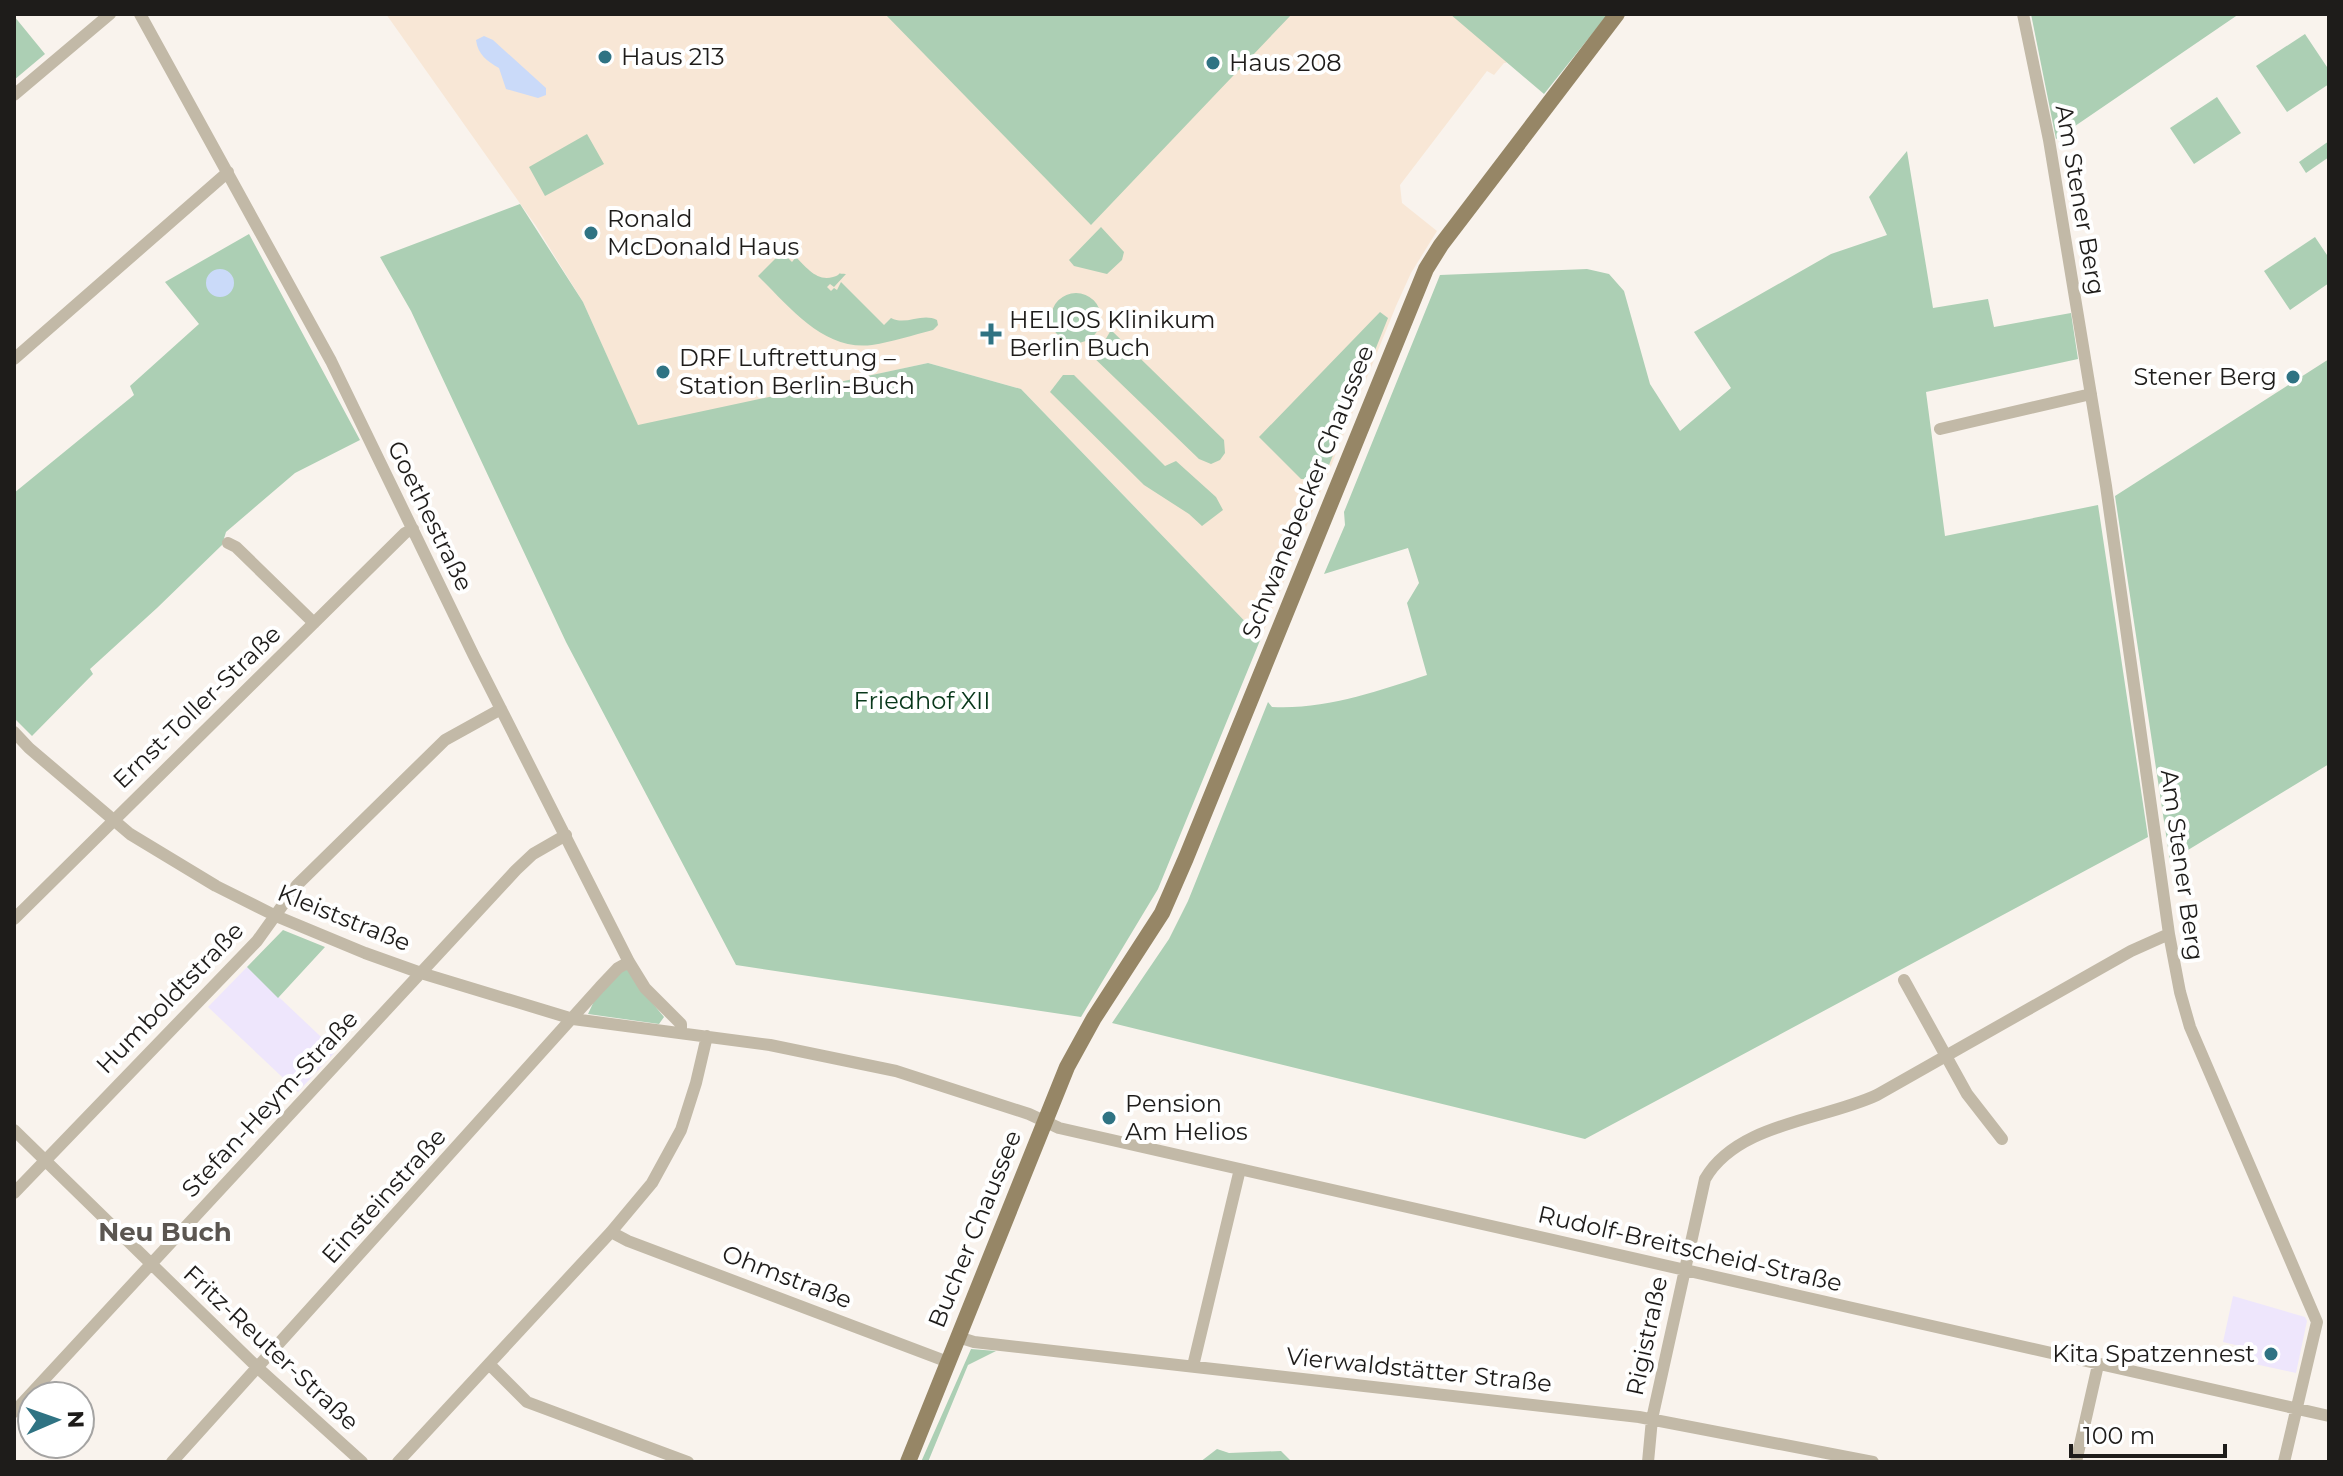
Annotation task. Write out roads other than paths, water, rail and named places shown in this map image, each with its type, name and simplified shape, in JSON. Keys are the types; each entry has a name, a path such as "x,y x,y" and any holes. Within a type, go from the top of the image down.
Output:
{"main road":[{"name":"Schwanebecker Chaussee","path":"1094,1018 1162,913 1385,364 1431,259 1617,14"},
{"name":"Bucher Chaussee","path":"908,1462 1044,1121 1094,1018"}],"street":[{"path":"14,95 110,14"},
{"name":"Goethestraße","path":"140,14 331,361 629,962 645,988 681,1024 681,1033"},
{"name":"Am Stener Berg","path":"2023,14 2049,140 2091,394 2169,934 2189,1023 2316,1319 2296,1408"},
{"path":"14,359 228,172"},
{"path":"1940,429 2091,394"},
{"name":"Ernst-Toller-Straße","path":"14,919 405,533 413,529"},
{"path":"228,543 236,547 314,623"},
{"name":"Humboldtstraße","path":"14,1193 251,947 297,885 445,740 501,709"},
{"name":"Kleiststraße","path":"14,732 130,834 216,886 276,916 421,973 573,1019 807,1051 896,1071 1044,1121"},
{"name":"Stefan-Heym-Straße","path":"14,1412 516,870 533,854 566,835"},
{"path":"1946,1056 2131,951 2169,934"},
{"name":"Einsteinstraße","path":"172,1462 618,968 629,962"},
{"path":"1904,980 1980,1114 2002,1139"},
{"path":"398,1462 611,1232 652,1183 681,1130 707,1036"},
{"name":"Rigistraße","path":"1648,1462 1652,1419 1708,1174 1720,1159 1751,1137 1854,1106 1946,1056"},
{"name":"Rudolf-Breitscheid-Straße","path":"1044,1121 1059,1128 2329,1416"},
{"name":"Fritz-Reuter-Straße","path":"14,1130 258,1368 362,1462"},
{"path":"1193,1366 1240,1169"},
{"name":"Ohmstraße","path":"611,1232 948,1362"},
{"name":"Vierwaldstätter Straße","path":"958,1337 974,1342 1652,1419 1873,1462"},
{"path":"489,1364 527,1402 688,1462"},
{"path":"2076,1462 2098,1365"},
{"path":"2284,1462 2296,1408"}],"water":[{"path":"484,36 493,40 546,88 546,95 538,98 506,89 499,68 479,50 476,40"},
{"path":"220,269 230,273 234,283 230,293 220,297 210,293 206,283 210,273"}],"place":[{"name":"Haus 213","path":"605,57"},
{"name":"Haus 208","path":"1213,63"},
{"name":"Ronald McDonald Haus","path":"591,233"},
{"name":"HELIOS Klinikum Berlin Buch","path":"991,334"},
{"name":"DRF Luftrettung – Station Berlin-Buch","path":"663,372"},
{"name":"Stener Berg","path":"2293,377"},
{"name":"Pension Am Helios","path":"1109,1118"},
{"name":"Kita Spatzennest","path":"2271,1354"}],"district":[{"name":"Neu Buch","path":"165,1232"}],"park label":[{"name":"Friedhof XII","path":"922,701"}]}
